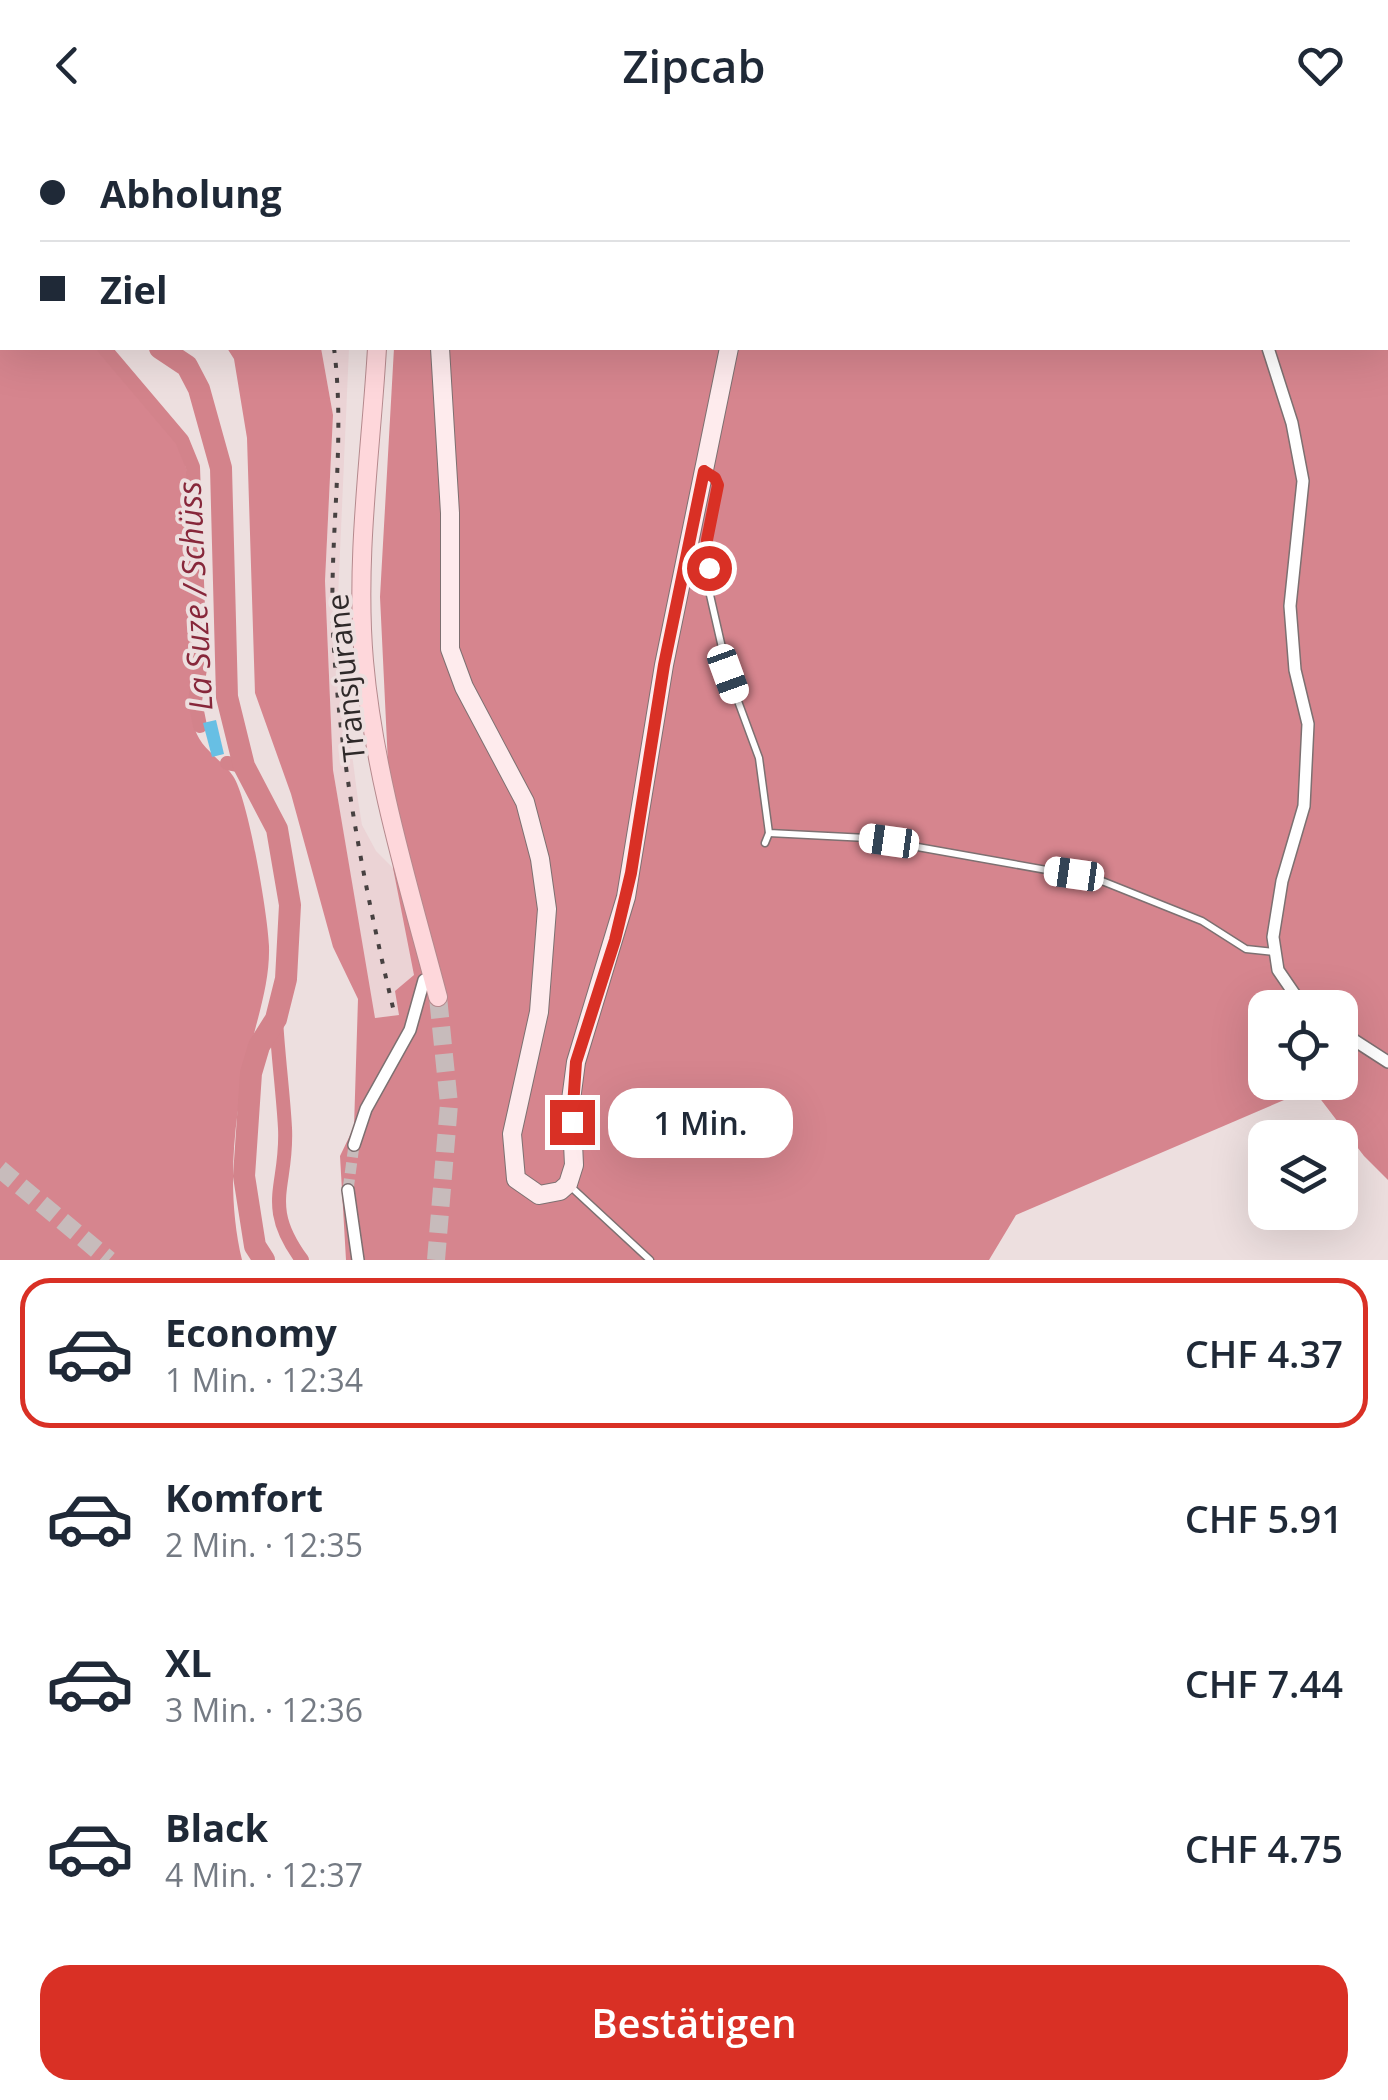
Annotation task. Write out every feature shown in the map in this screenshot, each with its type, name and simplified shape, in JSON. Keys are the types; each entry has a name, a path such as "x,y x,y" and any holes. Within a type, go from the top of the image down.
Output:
{"main road":[{"name":"Transjurane","path":"378,350 363,560 364,662 383,778 426,971 438,998"}],"street":[{"path":"440,350 450,513 450,650 464,687 524,802 540,859 548,908 545,977 514,1114 513,1170 522,1186 540,1195 560,1191 568,1184 574,1165 573,1081 626,897 664,665 729,350"},
{"path":"1269,350 1292,424 1302,480 1290,606 1295,670 1308,724 1304,806 1273,920 1274,952 1290,990"},
{"path":"354,1145 366,1109 410,1030 426,971"},
{"path":"1358,1042 1388,1062"},
{"path":"348,1190 358,1260"}],"lane":[{"path":"704,471 718,485 707,540 713,612 728,674 759,758 769,833 765,843"},
{"path":"769,833 867,838 1097,879 1189,915 1246,948 1274,952"},
{"path":"568,1184 650,1260"}],"shaded area":[{"path":"0,350 98,350 169,425 186,467 202,561 205,619 192,718 202,742 239,788 261,885 269,946 268,973 244,1075 234,1155 234,1209 242,1260 0,1260"},
{"path":"228,350 321,350 333,415 325,581 333,770 375,1018 399,1015 395,991 414,975 393,868 380,597 394,350 1388,350 1388,1180 1358,1148 1358,1120 1336,1120 1321,1100 1358,1100 1358,990 1248,990 1248,1100 1284,1100 1016,1215 989,1260 346,1260 340,1156 354,1127 358,999 333,947 291,794 255,693 247,438 234,359"},
{"path":"321,350 349,350 338,598 342,677 362,825 376,851 393,868 415,975 400,1015 374,1018 333,770 325,581 333,415"}],"building":[{"path":"216,720 224,754 212,757 203,723"}],"waterway":[{"path":"106,350 182,440 193,467 198,610 205,636 195,701 200,726"},
{"name":"La Suze / Schüss","path":"163,350 187,366 199,389 221,468 227,697 244,766 277,829 290,905 286,979 276,1019 259,1046 251,1073 244,1176 255,1246 264,1260"},
{"path":"227,763 244,766"},
{"path":"276,1019 285,1128 279,1209 282,1224 302,1260"}],"tunnel":[{"path":"436,1260 449,1104 438,997"},
{"path":"348,1190 354,1145"},
{"path":"0,1169 109,1260"}],"railway":[{"path":"334,350 338,419 332,595 336,679 355,825 395,1016"}],"route":[{"path":"572,1122 576,1062 615,940 636,849 664,665 704,471 718,485 707,540 709,568"}]}
